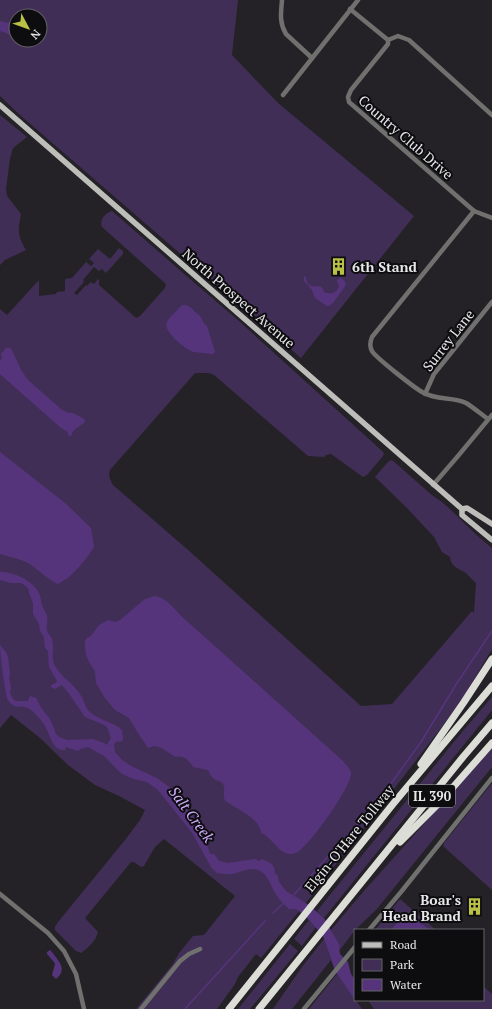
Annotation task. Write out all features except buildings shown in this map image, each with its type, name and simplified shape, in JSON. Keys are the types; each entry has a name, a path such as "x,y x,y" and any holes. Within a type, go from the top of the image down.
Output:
{"highway":[{"path":"393,804 492,659"},
{"name":"Elgin-O'Hare Tollway","path":"229,1009 393,804 492,686"},
{"name":"IL 390","path":"259,1009 492,723"},
{"path":"372,869 440,802 492,743"}],"main road":[{"name":"North Prospect Avenue","path":"0,105 462,509 467,508 492,524"},
{"name":"North Prospect Avenue","path":"462,509 462,515 492,540"}],"street":[{"path":"282,0 280,19 283,30 312,58"},
{"path":"283,95 358,0"},
{"path":"350,9 388,40 398,36 409,40 492,115"},
{"name":"Country Club Drive","path":"388,40 388,44 351,90 348,97 349,102 474,211 492,218"},
{"path":"474,211 372,337 369,343 372,353 425,394 466,404 488,420"},
{"name":"Surrey Lane","path":"425,394 434,374 492,302"},
{"path":"433,484 492,415"},
{"path":"370,929 492,778"},
{"path":"0,894 48,933 64,951 76,974 84,1009"},
{"path":"304,1009 354,948"},
{"path":"141,1009 180,961 189,954 200,949"}],"green space":[{"path":"0,0 238,0 232,55 278,103 414,216 301,358 20,115 0,96"},
{"path":"0,115 27,137 13,148 6,189 7,196 21,214 19,232 26,250 5,260 0,265"},
{"path":"112,211 239,321 384,453 367,475 363,477 331,454 324,457 308,456 214,375 209,373 195,373 110,470 109,474 113,485 187,549 361,706 392,704 472,611 474,613 476,583 466,573 453,565 450,557 442,552 434,537 375,477 389,461 392,460 445,505 492,548 492,649 466,693 441,728 313,894 261,958 256,954 238,977 235,984 217,1009 136,1009 173,964 179,953 193,936 204,935 235,896 164,839 155,847 144,866 141,867 134,862 131,862 85,918 98,932 94,941 86,949 81,953 76,951 55,930 55,927 125,840 140,820 145,810 95,785 68,765 40,738 11,715 0,728 0,309 7,315 39,280 39,296 56,294 57,292 65,291 65,279 72,278 86,262 91,266 94,263 89,259 98,249 110,259 119,248 123,251 123,254 106,273 102,269 99,271 94,267 83,280 84,282 74,293 77,295 86,285 87,286 91,282 94,284 98,279 99,285 135,317 137,318 141,315 165,288 166,284 102,227 101,222 103,217"},
{"path":"492,697 492,710 324,918 317,911"},
{"path":"492,748 492,767 376,910 356,929 354,929 354,931 339,951 331,930 363,892"},
{"path":"492,783 492,890 443,846"},
{"path":"400,899 435,929 376,929"},
{"path":"309,920 316,927 302,946 294,939"},
{"path":"324,939 331,960 292,1009 273,1009 302,967"},
{"path":"290,944 298,951 250,1009 238,1009"},
{"path":"337,974 354,998 354,1001 356,1001 362,1009 309,1009"},
{"path":"484,987 492,994 492,1009 374,1009 369,1001 484,1001"}],"water":[{"path":"0,21 8,23 8,34 0,31"},
{"path":"304,276 306,277 307,283 310,286 320,286 324,292 327,293 333,293 337,290 339,286 337,281 340,278 344,280 346,285 333,303 327,306 315,298 312,290 304,281"},
{"path":"182,305 191,308 199,315 204,324 207,326 215,352 213,354 190,351 171,335 166,326 167,322"},
{"path":"6,348 10,348 12,350 21,370 28,380 62,410 73,413 84,419 85,422 73,431 71,436 68,435 68,432 61,428 0,374 0,360 2,359 1,354"},
{"path":"0,452 65,503 91,528 94,547 79,567 69,577 58,584 30,564 19,559 0,554"},
{"path":"0,572 11,573 32,584 36,588 47,616 47,631 52,639 53,659 55,666 82,697 89,711 122,730 123,740 120,742 117,741 114,744 115,752 122,760 157,778 173,790 189,810 203,833 210,854 214,854 219,861 228,863 255,859 259,861 262,859 270,863 274,868 274,872 278,876 279,882 286,891 309,905 324,918 340,946 340,954 348,962 351,974 354,978 354,999 335,971 323,936 299,911 296,909 289,909 278,898 268,879 262,872 253,869 230,874 217,873 211,867 193,834 158,790 147,782 122,774 104,756 88,747 78,751 66,747 65,750 60,749 51,740 45,726 33,712 24,707 15,706 8,700 5,690 0,645 8,657 10,674 9,679 11,686 10,693 13,699 16,701 28,701 30,696 36,698 50,719 56,734 59,737 67,740 93,739 107,745 111,738 107,727 85,717 62,685 55,689 51,687 51,685 57,681 49,667 48,651 45,648 44,637 40,631 39,624 33,614 33,603 29,590 21,583 11,583 0,580"},
{"path":"155,596 169,603 180,615 343,761 351,772 349,781 338,802 307,844 298,852 290,854 282,851 261,833 257,823 252,818 225,800 223,784 213,778 208,770 193,767 186,759 176,757 159,747 152,746 148,748 129,718 115,710 105,698 96,683 95,671 86,655 85,641 87,638 91,636 99,625 108,620 115,622 120,620 145,599"},
{"path":"408,913 429,929 392,929 405,914"},
{"path":"50,950 60,962 62,969 60,975 56,979 52,975 55,964 47,954"}],"waterway":[{"path":"292,897 364,817 392,782 421,742 457,683 492,631"},
{"path":"273,913 284,903"},
{"path":"185,1009 265,921"}],"place":[{"name":"6th Stand","path":"339,266"},
{"name":"Boar's Head Brand","path":"474,907"}],"water label":[{"name":"Salt Creek","path":"192,814"}]}
